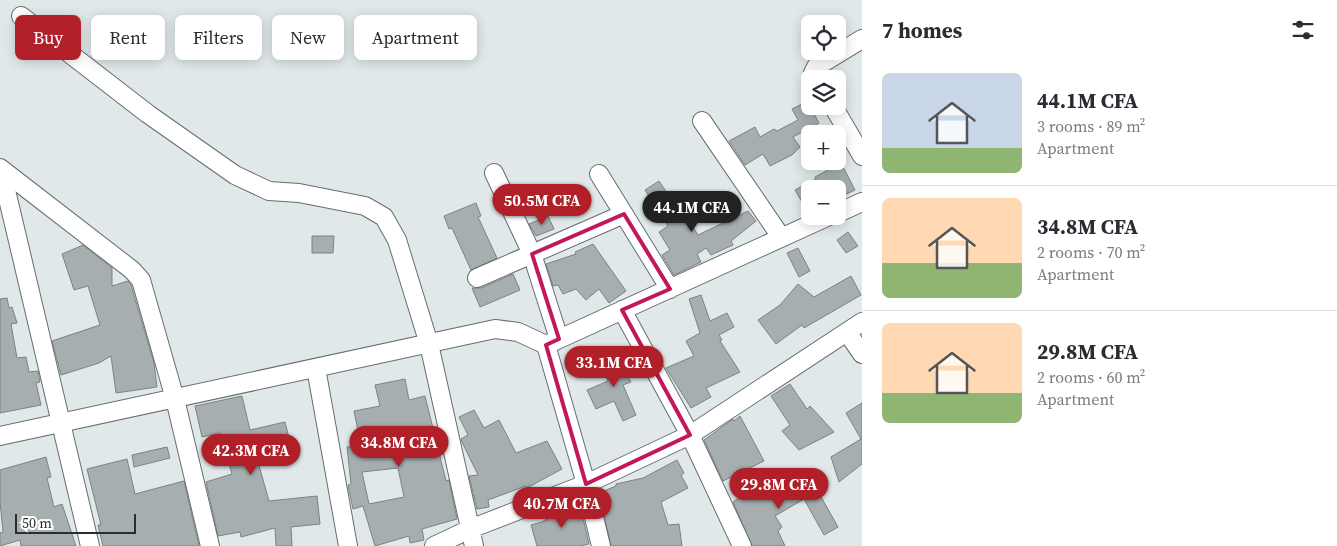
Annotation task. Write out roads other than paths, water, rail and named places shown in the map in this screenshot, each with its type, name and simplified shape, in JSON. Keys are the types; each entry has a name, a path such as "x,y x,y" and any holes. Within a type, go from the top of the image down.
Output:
{"street":[{"path":"815,70 862,39"},
{"path":"78,60 148,114 235,175 269,191 299,193 365,206 384,217 398,240 429,344 474,546"},
{"path":"838,115 862,156"},
{"path":"702,121 781,238"},
{"path":"0,169 132,270 140,280 175,399 210,546"},
{"path":"0,169 90,546"},
{"path":"494,173 532,254 601,546"},
{"path":"599,174 670,289"},
{"path":"846,209 862,202"},
{"path":"477,278 624,214"},
{"path":"0,436 495,329 518,332 553,342 809,225"},
{"path":"622,310 690,436 742,546"},
{"path":"434,546 470,529 586,484 690,436 855,327 862,354"},
{"path":"316,368 348,546"}]}
